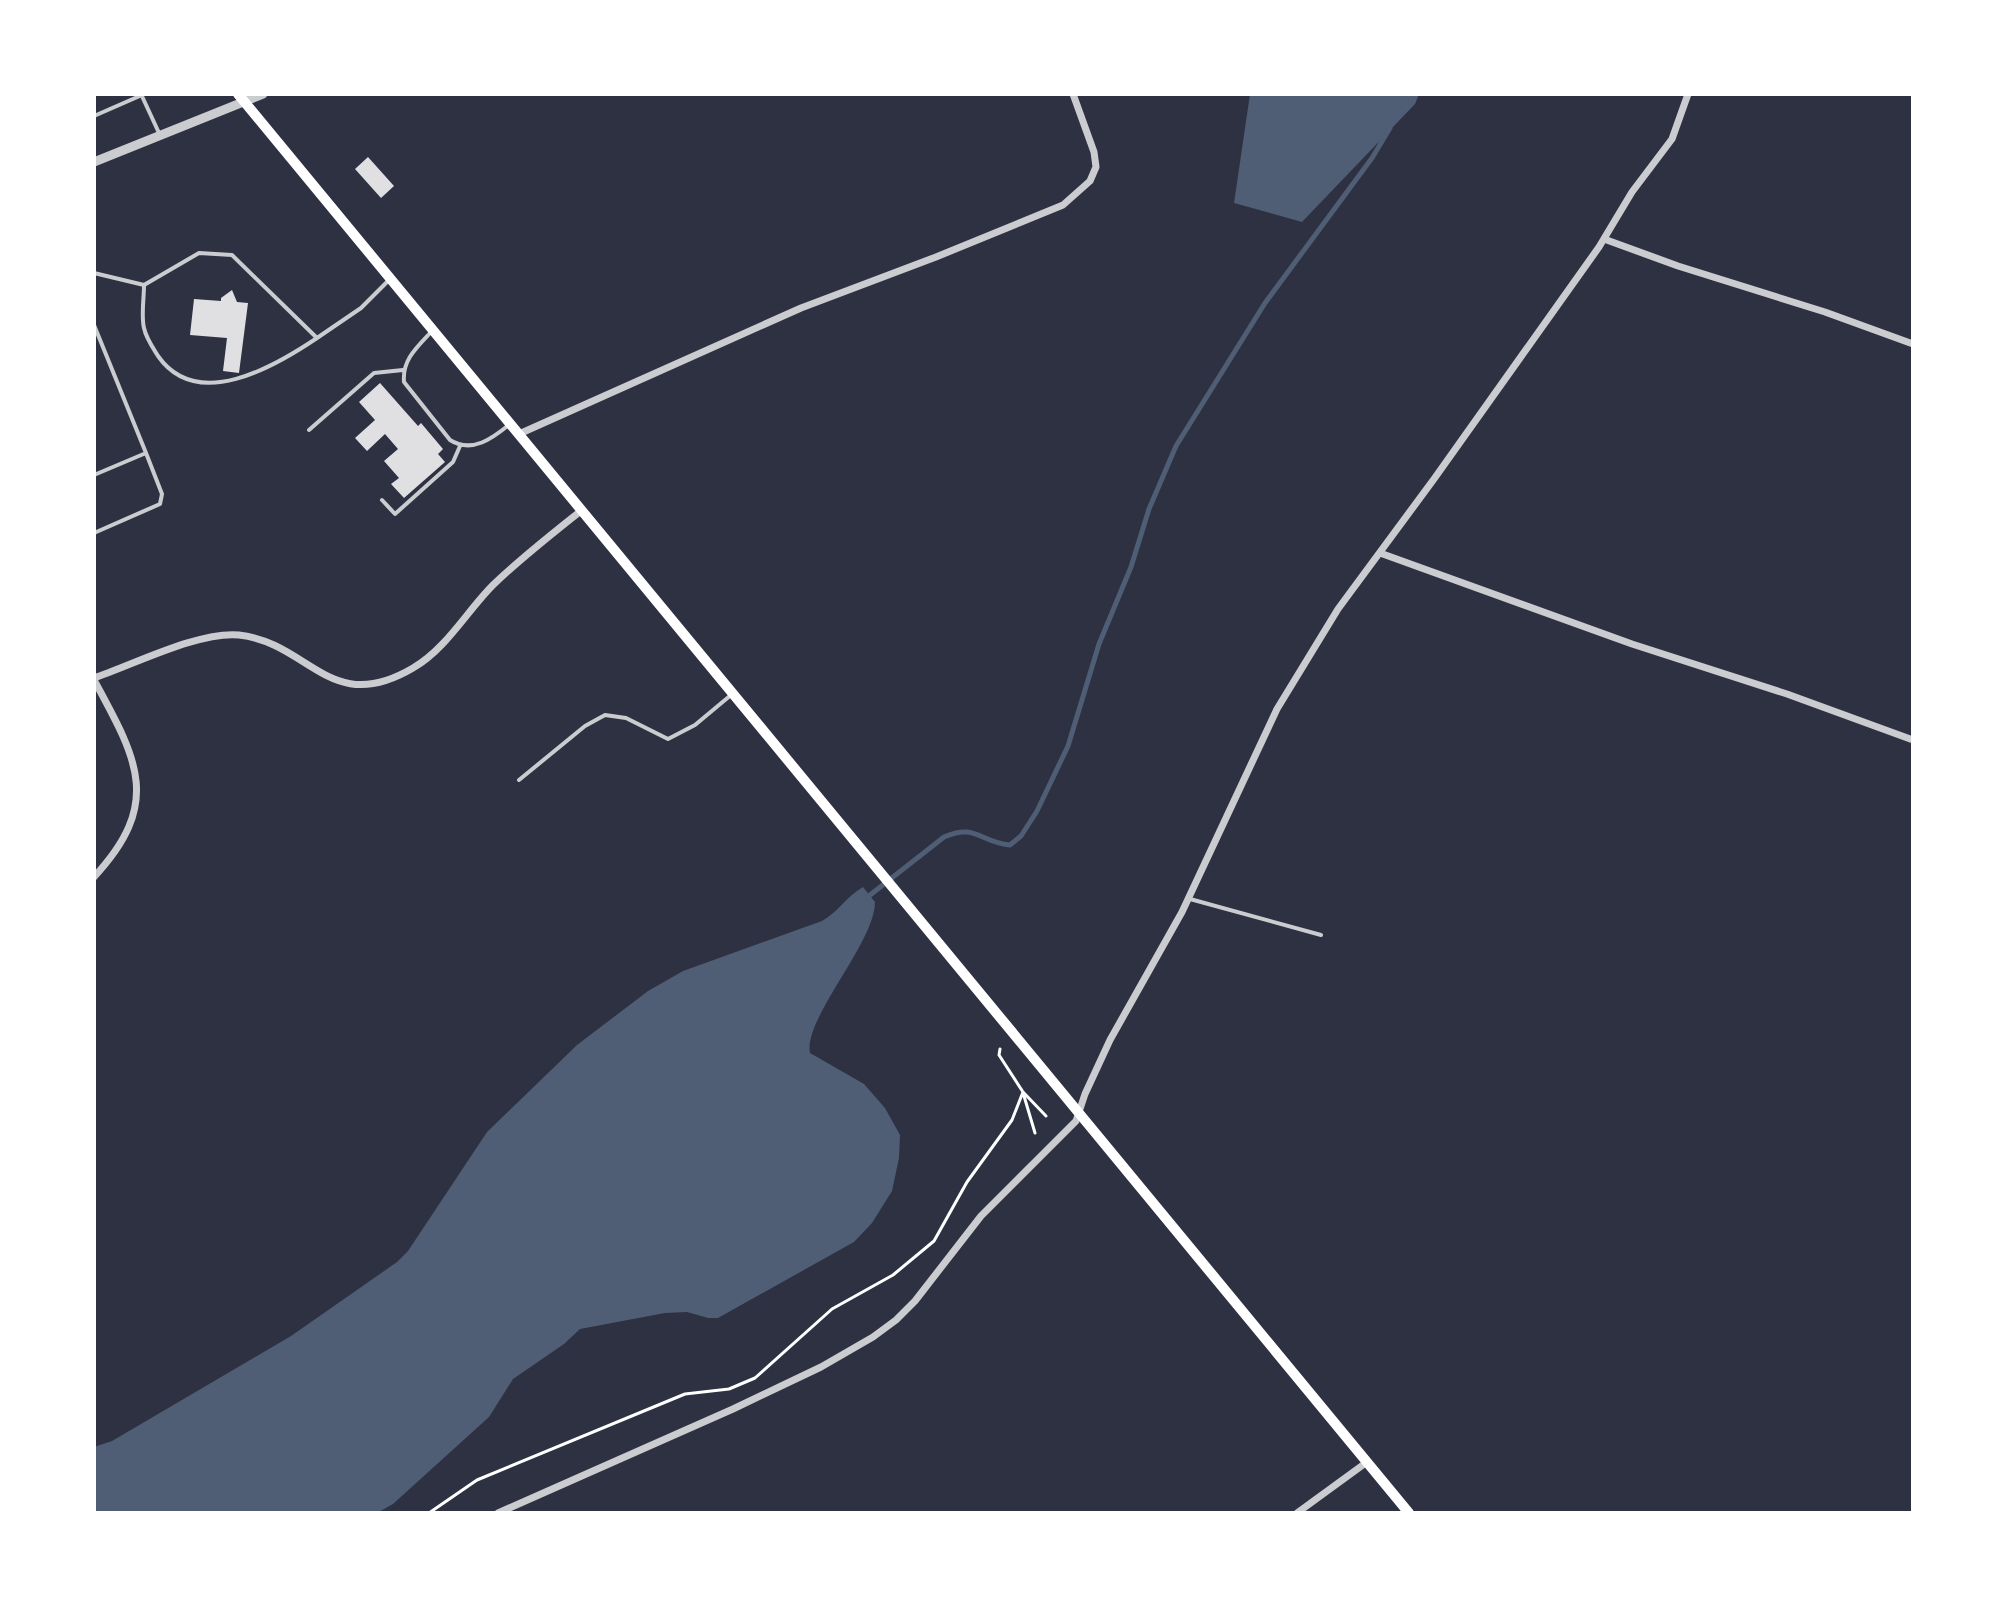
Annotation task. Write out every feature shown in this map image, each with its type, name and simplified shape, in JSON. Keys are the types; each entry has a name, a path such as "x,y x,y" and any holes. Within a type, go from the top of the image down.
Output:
{"main road":[{"path":"241,98 1409,1513"}],"street":[{"path":"94,162 160,136 241,98 263,94"},
{"path":"519,434 801,308 1057,208 1090,181 1096,167 1094,152 1073,94"},
{"path":"498,1513 733,1409 821,1367 873,1337 915,1301 981,1216 1076,1121 1110,1040 1188,898 1277,709 1338,609 1604,239 1632,192 1672,139 1688,94"},
{"path":"1604,239 1913,344"},
{"path":"94,877 123,842 132,824 138,785 128,750 94,679 197,640 236,635 274,645 324,676 343,683 362,686 379,682 414,668 494,584 582,510"},
{"path":"1380,553 1632,644 1787,694 1913,740"},
{"path":"1297,1513 1367,1462"}],"lane":[{"path":"94,116 142,95 160,136"},
{"path":"94,273 144,285 199,253 232,255 317,338"},
{"path":"144,285 144,328 164,365 186,380 211,385 235,379 294,354 361,308 391,279"},
{"path":"94,325 162,494 160,504 94,533"},
{"path":"433,330 407,359 403,370 404,382 450,440 460,446 473,446 493,437 510,424"},
{"path":"309,430 374,373 403,370"},
{"path":"382,500 395,514 453,462 460,446"},
{"path":"94,475 146,453"},
{"path":"519,780 585,726 605,715 626,718 668,739 695,725 733,693"},
{"path":"1188,898 1321,935"}],"path":[{"path":"1000,1049 999,1055 1023,1092 1046,1116"},
{"path":"1023,1092 1035,1133"},
{"path":"429,1513 477,1480 636,1414 685,1394 729,1389 755,1378 832,1309 893,1275 934,1241 967,1182 1012,1120 1023,1092"}],"water":[{"path":"1250,94 1419,94 1415,104 1302,222 1234,203"},
{"path":"863,887 875,902 872,919 817,1021 810,1053 864,1084 885,1108 900,1135 892,1191 872,1223 854,1242 718,1318 687,1312 665,1313 580,1329 564,1344 513,1379 489,1417 393,1504 377,1513 94,1513 94,1447 112,1441 291,1336 397,1262 408,1251 487,1132 577,1045 648,991 683,971 822,921"}],"building":[{"path":"368,157 394,186 381,198 355,169"},
{"path":"232,290 237,302 248,303 239,373 223,371 227,338 190,335 194,299 221,301"},
{"path":"380,383 443,449 438,454 445,462 404,498 391,484 399,478 384,461 398,449 385,434 367,451 355,438 375,420 359,402"}],"waterway":[{"path":"865,899 944,837 963,832 1010,845 1021,836 1037,811 1068,746 1099,644 1176,446 1265,303 1372,158 1390,128"}]}
